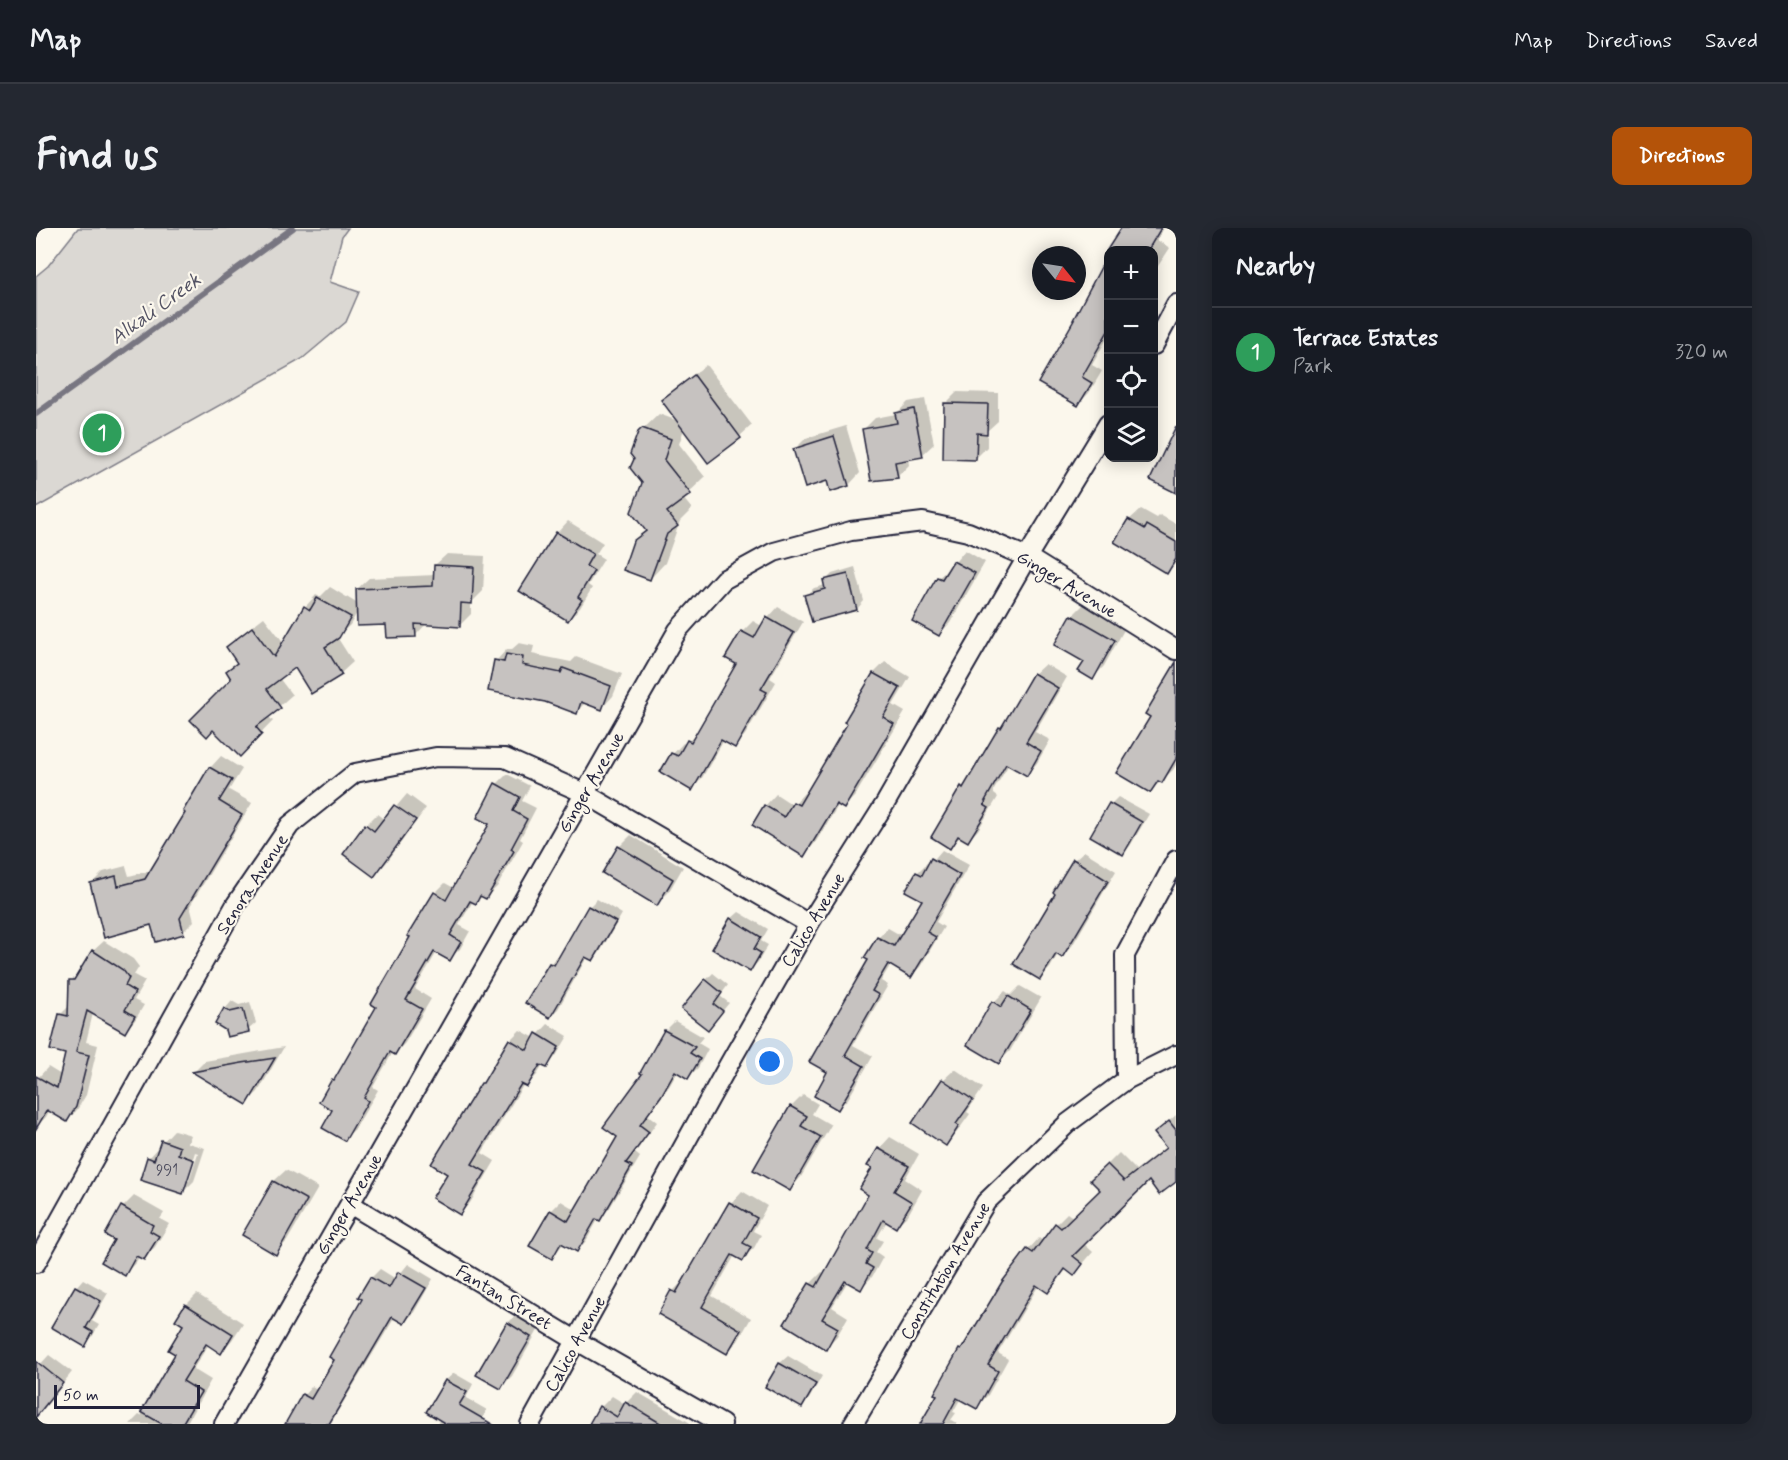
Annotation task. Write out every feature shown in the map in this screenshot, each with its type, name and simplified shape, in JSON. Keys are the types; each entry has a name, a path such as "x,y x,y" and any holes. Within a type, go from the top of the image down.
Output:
{"street":[{"path":"1158,338 1176,304"},
{"name":"Calico Avenue","path":"530,1424 809,924 886,801 1027,557 1104,431"},
{"name":"Ginger Avenue","path":"224,1424 678,630 723,580 774,552 851,531 923,522 968,532 1027,557 1176,650"},
{"name":"Senora Avenue","path":"36,1263 236,904 290,825 355,773 436,757 505,758 584,793 809,924"},
{"path":"1126,1080 1125,955 1176,860"},
{"name":"Constitution Avenue","path":"853,1424 986,1202 1068,1123 1126,1080 1176,1055"},
{"name":"Fantan Street","path":"350,1203 577,1341 722,1424"}],"shaded area":[{"path":"78,228 348,228 342,236 330,282 359,292 346,322 302,359 36,508 36,276 48,266"}],"building":[{"path":"1121,228 1161,228 1150,246 1110,246"},
{"path":"1104,262 1104,338 1082,377 1092,383 1078,406 1038,383 1084,300 1086,300 1086,295"},
{"path":"694,375 741,438 708,463 661,400"},
{"path":"944,403 988,404 987,434 977,433 976,460 943,459"},
{"path":"914,409 923,457 895,462 898,478 871,481 862,429 897,423 895,413"},
{"path":"1176,426 1176,493 1150,480"},
{"path":"642,428 671,439 664,460 691,494 667,512 678,526 667,534 650,580 623,570 633,541 646,531 631,512 642,483 630,468 634,459 630,454 638,432"},
{"path":"834,436 849,486 830,492 827,481 805,488 793,449"},
{"path":"1128,519 1145,529 1147,525 1176,542 1176,559 1167,574 1114,542"},
{"path":"556,532 593,554 586,566 594,571 578,597 582,600 568,621 519,591"},
{"path":"953,561 975,573 939,636 912,621 937,577 942,579"},
{"path":"434,565 474,567 472,604 461,603 460,627 415,624 416,637 387,638 386,625 357,626 356,589 433,586"},
{"path":"848,574 857,610 812,622 804,595 825,589 823,580"},
{"path":"317,598 351,617 339,638 325,647 342,675 311,694 295,668 267,689 281,708 256,727 262,734 240,757 213,730 207,737 190,720 231,679 226,671 237,663 226,647 252,627 274,657 304,606 310,610"},
{"path":"1071,615 1115,640 1093,680 1078,671 1084,662 1054,645"},
{"path":"766,617 794,633 761,689 767,692 735,748 721,740 692,791 660,772 671,753 678,756 687,740 691,742 736,664 725,658 741,631 754,638"},
{"path":"506,654 523,657 522,665 561,673 563,668 611,686 602,710 581,702 577,714 545,702 488,691 494,660 504,662"},
{"path":"1176,662 1176,759 1162,783 1158,781 1150,793 1116,773 1150,717 1145,714"},
{"path":"873,673 900,688 883,717 894,724 844,809 836,804 804,857 752,825 764,805 784,817 793,802 799,805 847,724 844,722"},
{"path":"1033,673 1058,688 1026,742 1041,751 1027,776 1006,764 985,801 984,805 989,808 968,842 958,836 950,849 931,837 961,786 963,788 999,727 1001,728"},
{"path":"209,767 232,780 219,801 242,815 180,918 184,934 156,942 151,925 104,938 90,883 116,876 118,886 145,879 185,813 183,811"},
{"path":"495,783 520,797 513,811 527,819 511,849 514,851 486,899 480,896 476,904 470,901 450,935 461,942 450,961 434,952 406,1000 422,1009 395,1055 390,1052 364,1098 368,1101 345,1141 322,1128 332,1110 319,1102 376,1007 371,1004 410,937 407,936 434,892 446,900 489,824 477,818"},
{"path":"1109,803 1142,822 1123,855 1090,836"},
{"path":"394,805 416,820 374,877 343,854 365,824 374,831"},
{"path":"618,846 673,879 657,906 602,873"},
{"path":"931,858 960,875 927,932 936,937 911,978 888,964 872,991 879,995 845,1055 864,1066 838,1110 814,1096 827,1072 809,1062 868,960 864,958 877,937 894,946 922,900 905,891 916,872 922,875"},
{"path":"1073,859 1108,881 1062,958 1056,954 1040,980 1013,964"},
{"path":"588,906 616,922 593,961 585,957 550,1018 525,1003 549,963 554,965"},
{"path":"730,918 761,937 754,949 761,953 750,972 712,949"},
{"path":"92,950 123,970 129,978 125,986 135,992 125,1010 135,1016 125,1033 87,1011 76,1052 89,1055 76,1107 67,1122 47,1110 36,1129 36,1076 57,1088 65,1054 50,1050 59,1014 68,1016 69,980 74,980"},
{"path":"705,979 722,993 714,1004 723,1011 708,1030 681,1009"},
{"path":"1008,996 1031,1010 999,1064 967,1045 992,1001 1001,1007"},
{"path":"224,1008 230,1012 243,1009 249,1032 227,1037 225,1030 215,1024"},
{"path":"664,1030 695,1047 690,1053 700,1059 688,1079 675,1071 661,1096 640,1125 649,1132 626,1163 632,1166 600,1221 596,1219 577,1252 561,1243 552,1259 529,1246 550,1210 568,1221 617,1137 603,1127 642,1074 640,1073"},
{"path":"536,1033 559,1047 547,1068 540,1065 527,1087 521,1084 472,1164 486,1172 460,1215 432,1198 447,1174 431,1164 509,1039 527,1050"},
{"path":"275,1058 247,1105 192,1072 242,1063"},
{"path":"942,1079 973,1100 956,1124 959,1126 946,1146 912,1123"},
{"path":"790,1106 807,1116 801,1126 821,1137 790,1191 753,1170"},
{"path":"1169,1121 1176,1130 1176,1182 1159,1195 1149,1181 1073,1256 1083,1264 1074,1276 1065,1269 1048,1293 1036,1285 988,1365 998,1371 977,1409 957,1398 943,1424 920,1424 959,1349 961,1350 1002,1282 1027,1249 1033,1253 1055,1223 1061,1228 1100,1190 1090,1180 1107,1164 1124,1181 1166,1148 1154,1133"},
{"path":"161,1140 180,1147 178,1154 194,1160 183,1194 140,1180 147,1157 154,1160"},
{"path":"878,1148 909,1166 894,1191 912,1202 896,1228 883,1220 867,1250 872,1253 866,1264 873,1268 861,1290 845,1281 822,1319 838,1328 826,1350 784,1324 809,1283 816,1287 868,1195 859,1189 872,1168 867,1166"},
{"path":"273,1181 307,1200 276,1255 242,1235"},
{"path":"729,1202 757,1218 743,1243 751,1247 743,1261 732,1255 702,1307 741,1330 727,1354 658,1314 671,1290 676,1293"},
{"path":"121,1206 153,1225 150,1231 159,1236 144,1260 136,1256 125,1276 101,1262 114,1240 105,1235"},
{"path":"398,1272 426,1288 404,1324 392,1317 329,1424 285,1424 302,1394 311,1399 334,1360 329,1357 362,1299 358,1297 370,1277 389,1288"},
{"path":"75,1286 101,1301 86,1328 93,1332 85,1347 51,1327"},
{"path":"185,1304 233,1334 221,1354 206,1344 183,1381 201,1392 182,1424 162,1424 141,1412 175,1354 168,1350 183,1325 175,1320"},
{"path":"507,1322 531,1337 501,1389 476,1375"},
{"path":"36,1361 63,1383 36,1417"},
{"path":"779,1363 816,1384 802,1408 765,1387"},
{"path":"445,1380 467,1392 459,1405 492,1424 446,1424 426,1412"},
{"path":"625,1402 662,1424 589,1424 599,1406 617,1417"}],"waterway":[{"name":"Alkali Creek","path":"36,414 293,228"}],"place":[{"name":"Terrace Estates","path":"102,433"}]}
